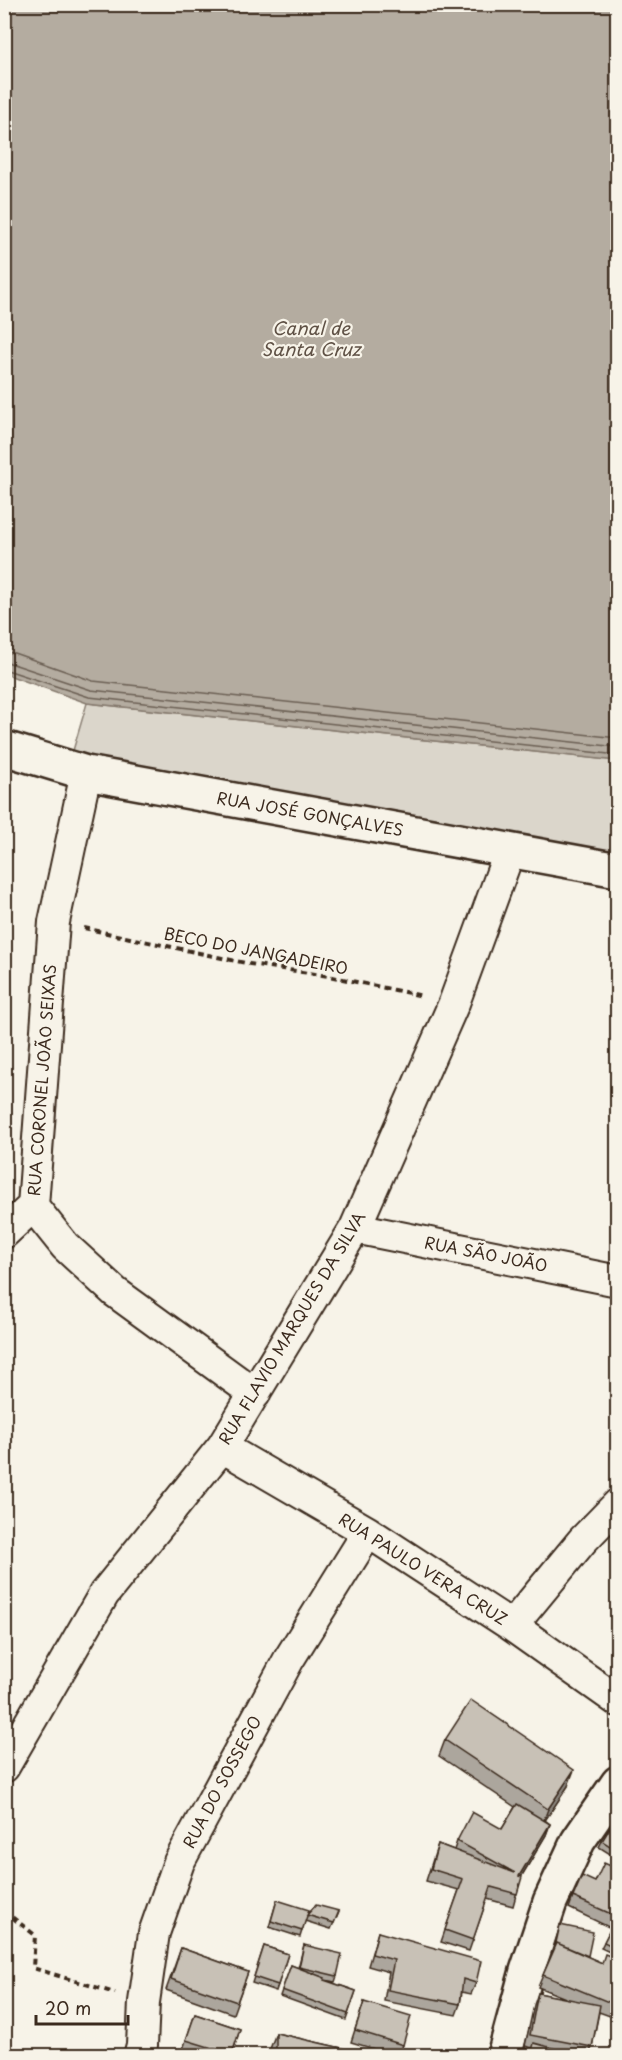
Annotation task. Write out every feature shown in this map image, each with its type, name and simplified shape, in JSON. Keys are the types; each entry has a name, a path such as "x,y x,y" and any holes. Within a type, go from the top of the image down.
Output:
{"street":[{"name":"RUA JOSÉ GONÇALVES","path":"4,747 86,773 618,870"},
{"name":"RUA CORONEL JOÃO SEIXAS","path":"86,773 54,922 33,1206 65,1246 115,1292 255,1394"},
{"name":"RUA FLAVIO MARQUES DA SILVA","path":"4,1767 104,1594 222,1447 355,1228 454,1003 510,850"},
{"path":"4,1233 33,1206"},
{"name":"RUA SÃO JOÃO","path":"355,1228 618,1281"},
{"name":"RUA PAULO VERA CRUZ","path":"222,1447 368,1532 512,1626 618,1701"},
{"path":"512,1626 582,1540 618,1504"},
{"name":"RUA DO SOSSEGO","path":"139,2055 154,1933 179,1862 289,1659 368,1532"},
{"path":"504,2055 527,1971 550,1902 578,1841 618,1783"}],"path":[{"name":"BECO DO JANGADEIRO","path":"54,922 250,964 328,976 454,1003"},
{"path":"4,1911 35,1935 33,1968 144,2002"}],"shaded area":[{"path":"87,703 617,761 617,859 72,754"}],"water":[{"name":"Canal de Santa Cruz","path":"5,4 617,5 617,761 87,703 5,674"}],"building":[{"path":"471,1700 574,1770 548,1809 445,1740"},
{"path":"517,1804 550,1824 519,1876 522,1877 517,1894 491,1887 473,1940 445,1930 463,1879 431,1869 438,1844 515,1873 457,1841 472,1812 502,1829"},
{"path":"610,1828 618,1833 618,1851 602,1841"},
{"path":"604,1863 618,1869 618,1917 573,1897 582,1876 595,1882"},
{"path":"277,1900 309,1910 302,1931 271,1921"},
{"path":"316,1905 339,1911 334,1923 307,1915"},
{"path":"614,1922 618,1924 618,1949 604,1942"},
{"path":"560,1925 593,1932 588,1956 557,1943 555,1947"},
{"path":"378,1932 481,1961 476,1983 463,1979 460,2004 388,1990 394,1960 372,1954"},
{"path":"557,1943 602,1963 605,1954 618,1959 618,2006 543,1975"},
{"path":"304,1945 342,1954 337,1976 299,1967"},
{"path":"264,1946 288,1954 278,1985 254,1977"},
{"path":"181,1948 248,1972 237,2002 171,1979"},
{"path":"291,1965 356,1991 348,2014 282,1990"},
{"path":"538,1993 600,2005 592,2047 530,2035"},
{"path":"364,2002 411,2016 403,2045 355,2030"},
{"path":"195,2014 240,2029 232,2054 186,2040"},
{"path":"276,2033 372,2055 276,2055"},
{"path":"534,2043 579,2055 531,2055"}]}
